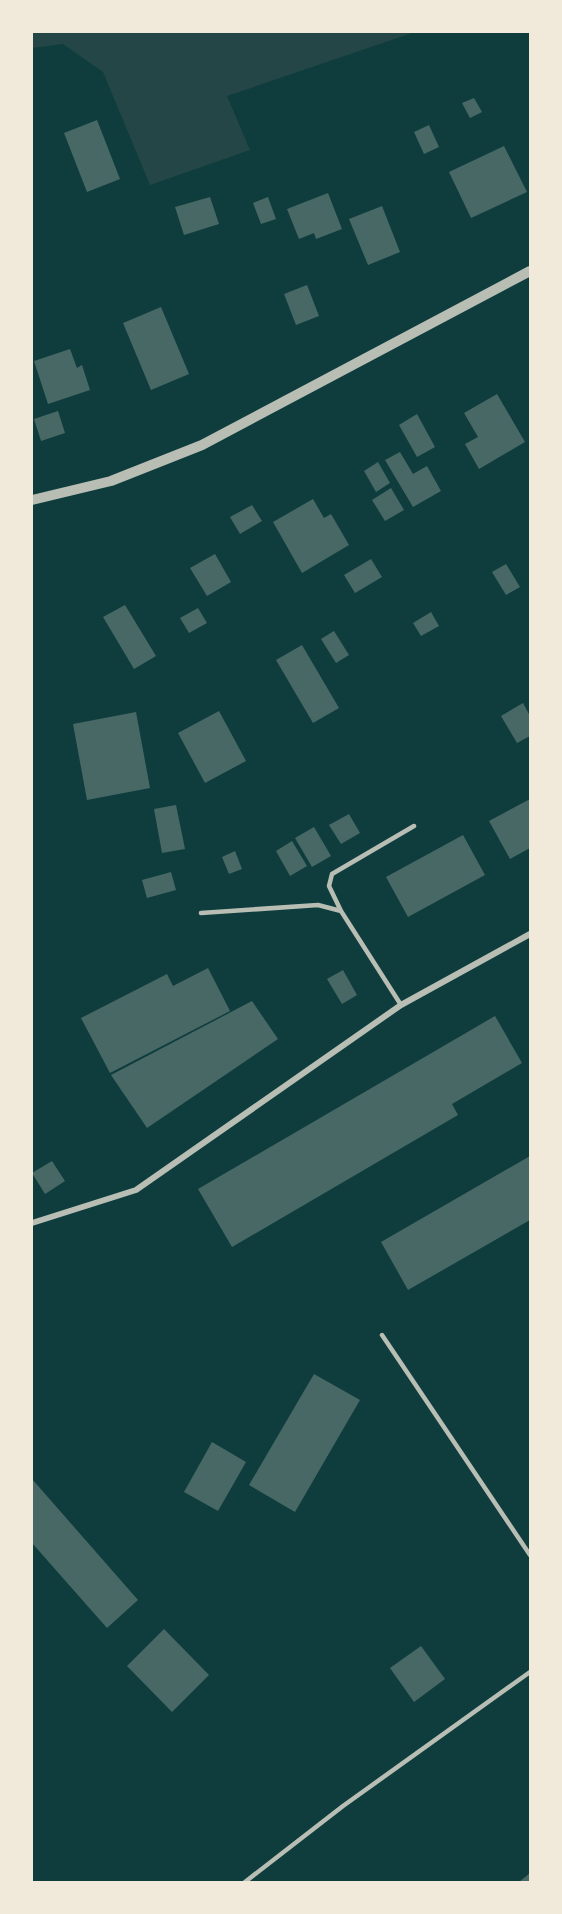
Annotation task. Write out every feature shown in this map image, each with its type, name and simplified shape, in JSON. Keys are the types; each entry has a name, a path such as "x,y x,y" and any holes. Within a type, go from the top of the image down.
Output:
{"street":[{"path":"32,500 111,481 202,445 531,271"},
{"path":"32,1223 136,1191 401,1005 531,934"}],"lane":[{"path":"401,1005 341,911 329,886 332,874 414,826"},
{"path":"201,913 318,905 341,911"},
{"path":"382,1335 531,1555"},
{"path":"245,1882 343,1806 531,1672"}],"shaded area":[{"path":"32,32 415,32 227,96 250,150 150,185 103,72 63,44 32,48"}],"building":[{"path":"474,98 482,112 470,118 462,103"},
{"path":"97,120 120,179 87,192 64,133"},
{"path":"429,125 439,147 424,154 414,132"},
{"path":"504,146 527,192 471,218 449,172"},
{"path":"328,193 342,229 316,239 314,233 299,239 287,209"},
{"path":"210,197 219,224 184,235 175,207"},
{"path":"268,197 276,219 261,224 253,203"},
{"path":"382,206 400,252 368,265 349,219"},
{"path":"307,285 319,316 296,325 284,294"},
{"path":"161,307 189,374 151,390 123,323"},
{"path":"70,349 77,368 82,365 90,390 48,404 34,361"},
{"path":"497,394 525,442 479,469 465,444 478,437 464,413"},
{"path":"58,411 65,433 41,441 34,419"},
{"path":"417,414 435,447 417,457 399,425"},
{"path":"400,452 413,474 427,466 441,491 413,507 385,460"},
{"path":"378,462 390,483 376,492 364,471"},
{"path":"391,488 404,510 385,521 372,500"},
{"path":"313,499 324,518 331,514 349,545 302,573 273,522"},
{"path":"252,505 262,521 240,534 230,517"},
{"path":"215,554 231,582 207,596 190,568"},
{"path":"371,559 382,577 355,593 344,575"},
{"path":"506,564 520,587 506,595 492,572"},
{"path":"125,605 156,656 134,669 103,617"},
{"path":"198,608 207,623 189,633 180,618"},
{"path":"431,612 439,626 421,636 413,623"},
{"path":"334,631 349,655 336,663 321,639"},
{"path":"302,645 339,708 313,723 276,660"},
{"path":"523,703 530,716 530,736 517,743 501,716"},
{"path":"219,711 246,761 205,783 178,733"},
{"path":"136,712 150,788 87,800 73,724"},
{"path":"530,799 530,848 510,859 489,821"},
{"path":"176,805 185,849 162,853 154,809"},
{"path":"349,814 360,833 341,844 329,825"},
{"path":"314,827 331,856 312,867 295,838"},
{"path":"463,835 485,875 408,917 386,877"},
{"path":"292,841 307,866 290,876 276,851"},
{"path":"235,851 242,869 229,874 222,857"},
{"path":"171,872 176,890 147,898 142,880"},
{"path":"208,968 230,1011 110,1073 81,1018 167,974 173,986"},
{"path":"343,970 357,995 342,1004 327,979"},
{"path":"252,1001 278,1039 147,1128 111,1075"},
{"path":"495,1016 522,1063 452,1104 458,1115 232,1247 198,1189"},
{"path":"530,1156 530,1220 408,1290 381,1242"},
{"path":"52,1161 65,1181 45,1194 32,1173"},
{"path":"314,1374 360,1400 295,1512 249,1485"},
{"path":"212,1442 246,1462 218,1511 184,1492"},
{"path":"32,1479 138,1600 107,1628 32,1543"},
{"path":"164,1629 209,1675 172,1712 127,1666"},
{"path":"421,1646 445,1679 414,1702 390,1668"},
{"path":"530,1873 530,1882 519,1882"}]}
